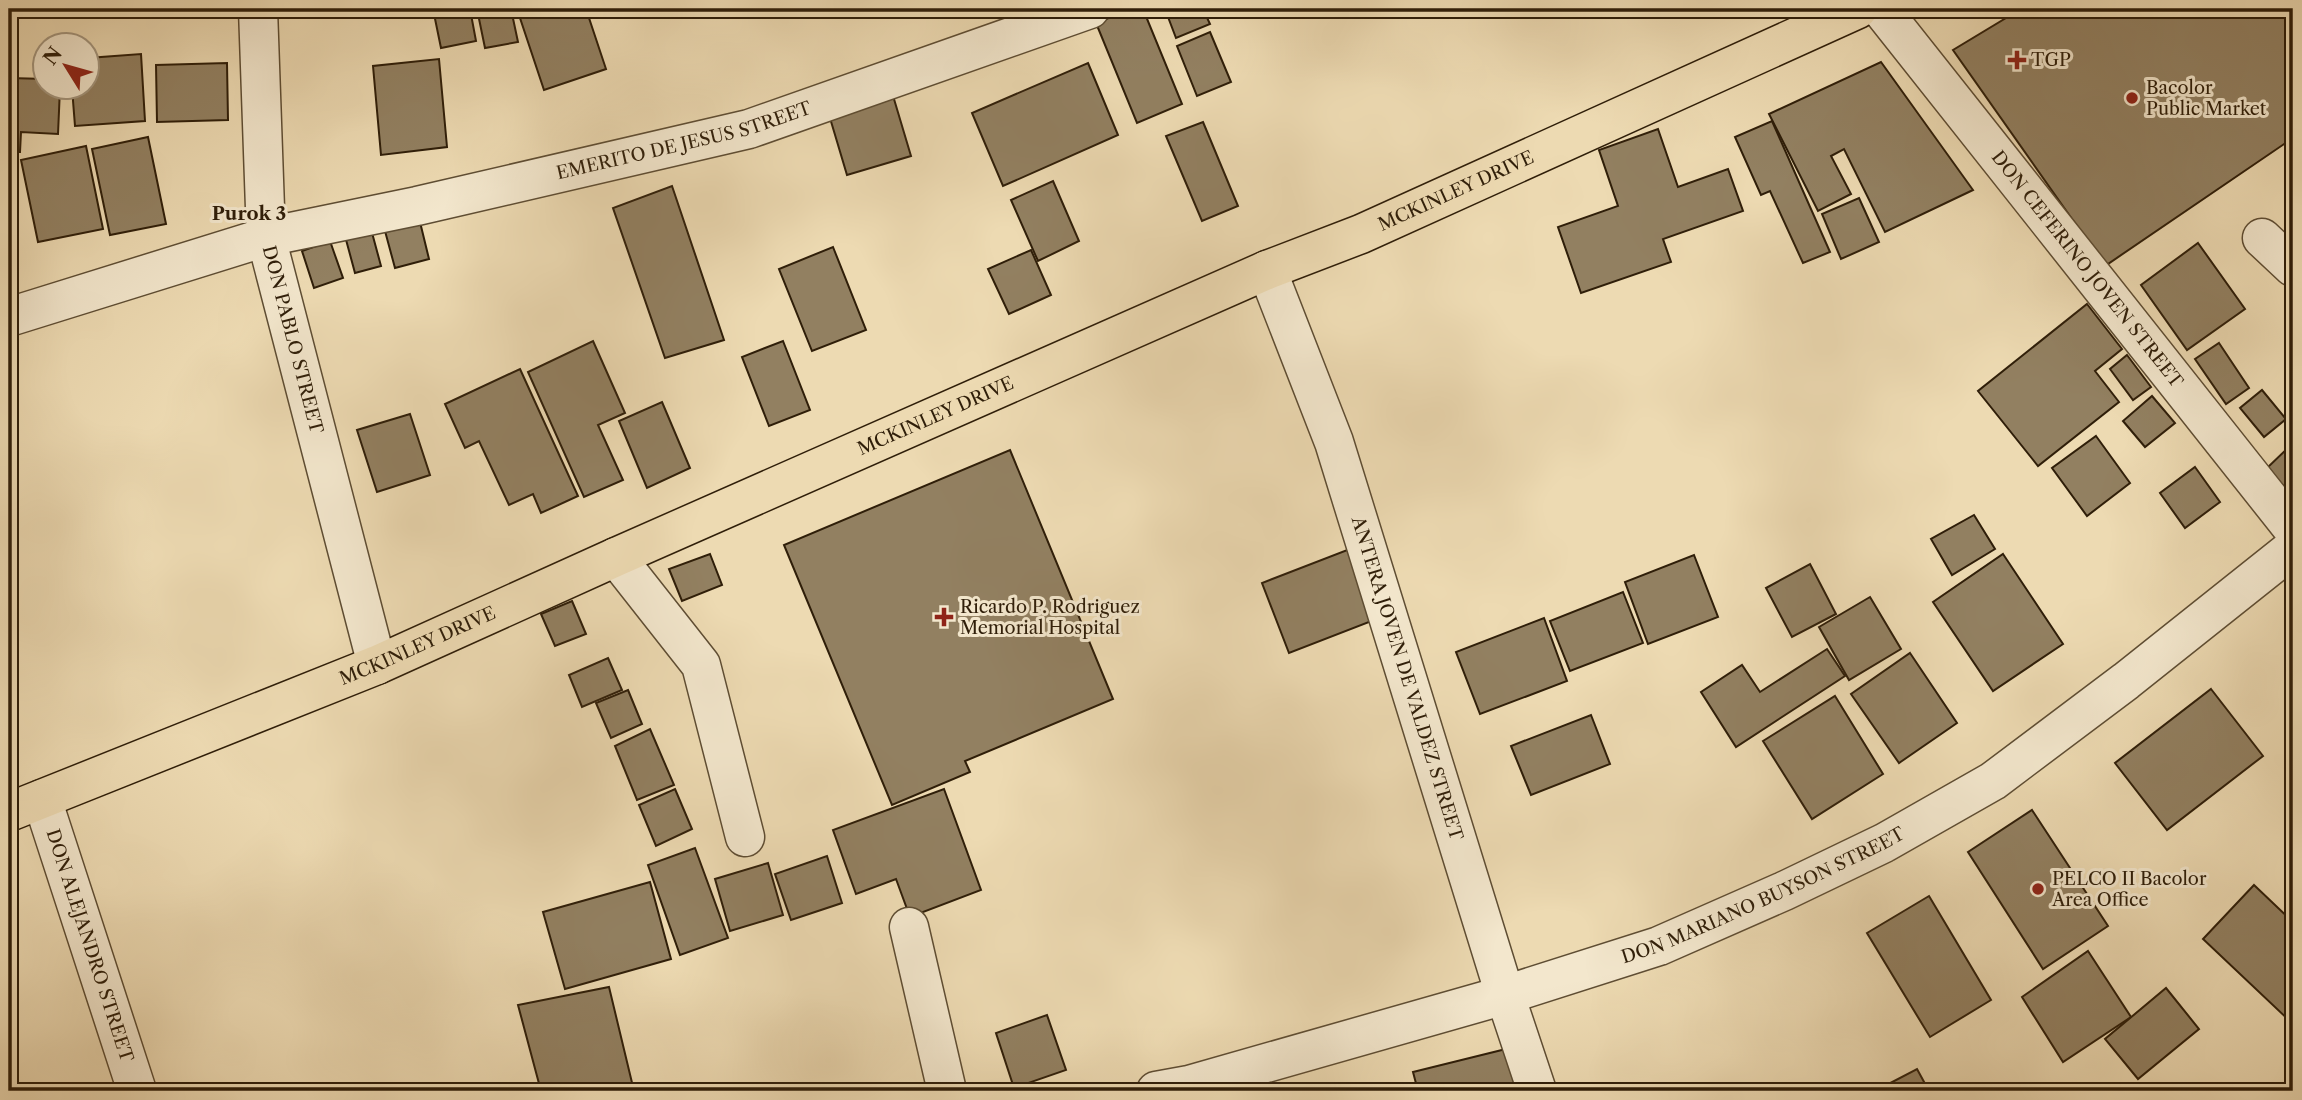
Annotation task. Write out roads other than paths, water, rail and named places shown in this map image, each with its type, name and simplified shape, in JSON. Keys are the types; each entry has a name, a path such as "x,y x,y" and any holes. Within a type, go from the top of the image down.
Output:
{"main road":[{"name":"MCKINLEY DRIVE","path":"25,806 377,665 1267,270 1361,234 1857,9"}],"street":[{"name":"DON PABLO STREET","path":"258,9 266,236 377,665"},
{"name":"EMERITO DE JESUS STREET","path":"9,317 266,236 417,206 749,129 1090,9"},
{"name":"DON CEFERINO JOVEN STREET","path":"1881,9 2293,529"},
{"path":"2262,238 2293,267"},
{"name":"ANTERA JOVEN DE VALDEZ STREET","path":"1267,270 1334,442 1537,1091"},
{"name":"DON MARIANO BUYSON STREET","path":"1156,1091 1189,1085 1505,995 1659,946 1784,891 1884,843 1993,781 2126,681 2293,548"},
{"path":"616,557 701,665 745,837"},
{"name":"DON ALEJANDRO STREET","path":"25,806 137,1091"},
{"path":"909,928 947,1091"}],"place":[{"name":"TGP","path":"2017,60"},
{"name":"Bacolor Public Market","path":"2132,98"},
{"name":"Ricardo P. Rodriguez Memorial Hospital","path":"944,617"},
{"name":"PELCO II Bacolor Area Office","path":"2038,889"}],"district":[{"name":"Purok 3","path":"249,213"}]}
